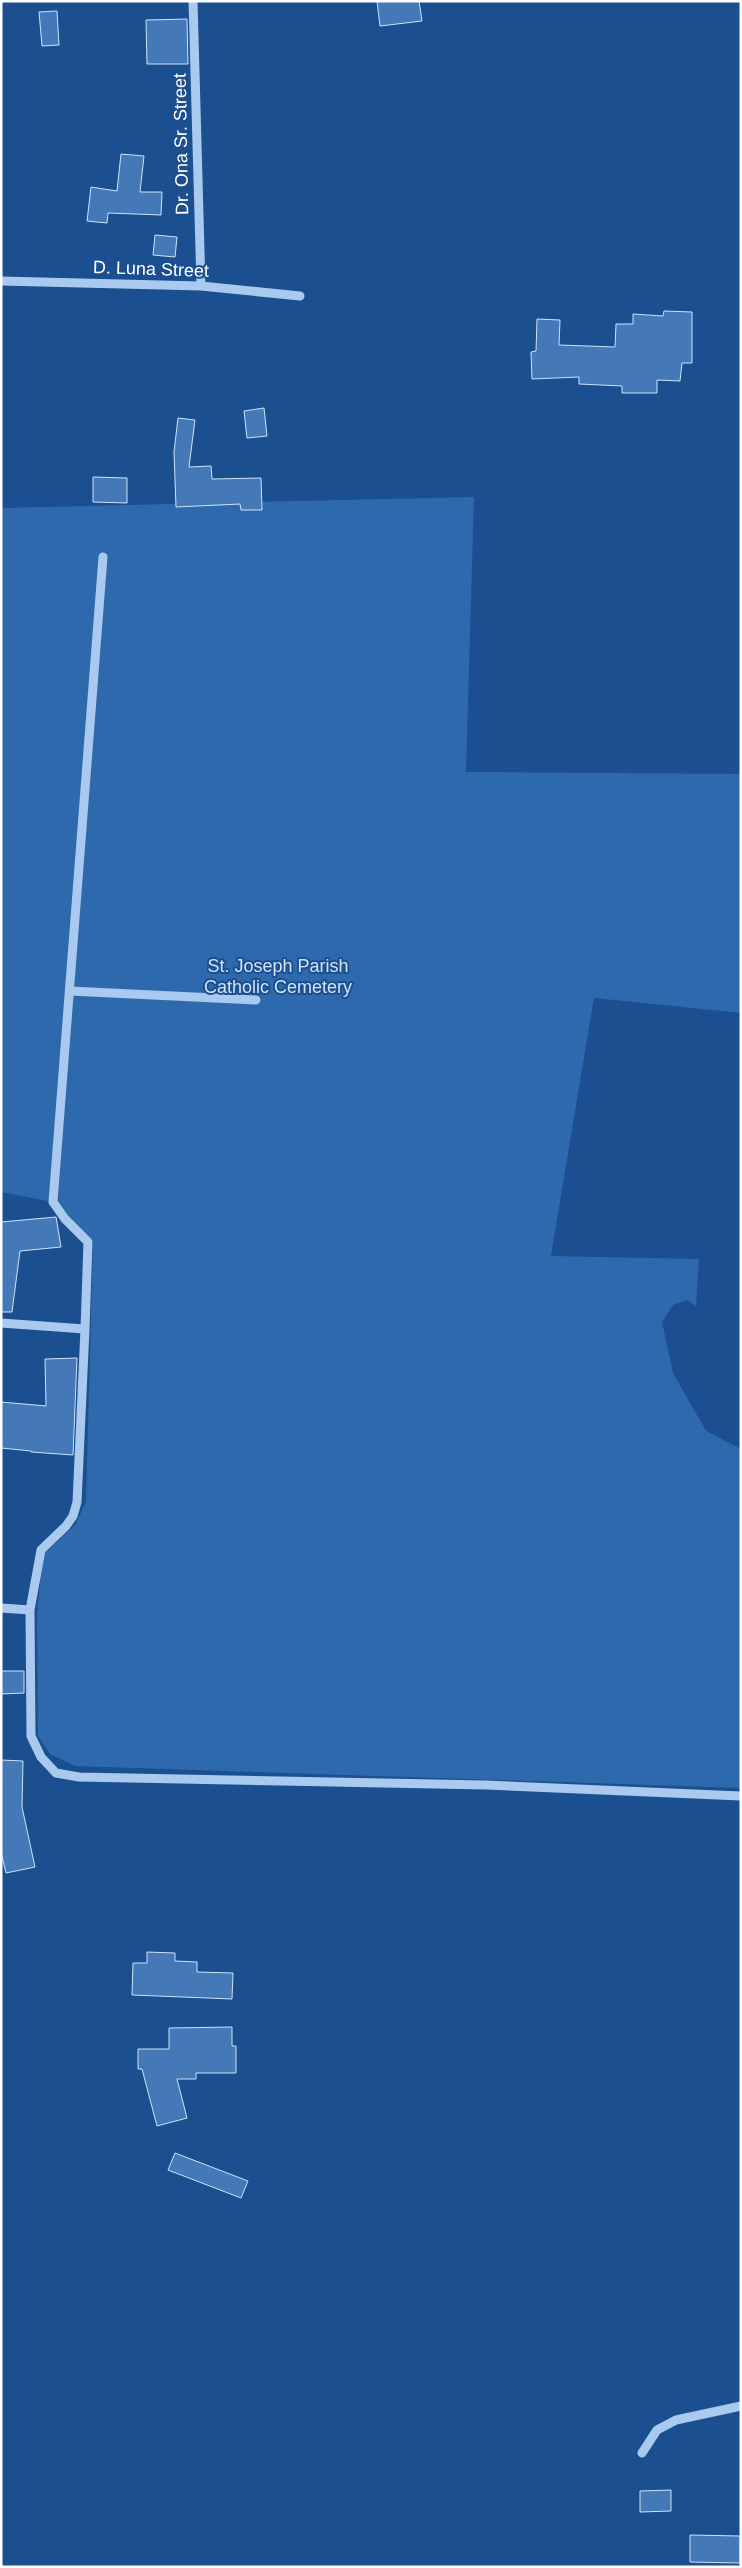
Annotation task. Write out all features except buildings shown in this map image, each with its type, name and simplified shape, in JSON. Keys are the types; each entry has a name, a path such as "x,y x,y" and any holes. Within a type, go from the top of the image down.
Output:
{"street":[{"name":"Dr. Ona Sr. Street","path":"194,1 201,286"},
{"name":"D. Luna Street","path":"1,281 201,286 300,296"},
{"path":"103,557 53,1202 65,1219 88,1242 77,1502 74,1516 41,1550 37,1558 30,1610 31,1736 41,1757 56,1773 79,1777 486,1785 741,1796"},
{"path":"70,991 256,1000"},
{"path":"1,1323 85,1329"},
{"path":"1,1608 30,1610"},
{"path":"642,2453 658,2430 676,2420 741,2406"}],"green space":[{"name":"St. Joseph Parish Catholic Cemetery","path":"474,497 466,772 741,774 741,1013 594,998 551,1256 699,1259 696,1306 687,1300 673,1305 662,1322 673,1373 706,1431 741,1449 741,1788 75,1766 50,1754 38,1736 37,1613 43,1555 75,1525 86,1502 93,1243 53,1202 1,1192 1,508"}]}
